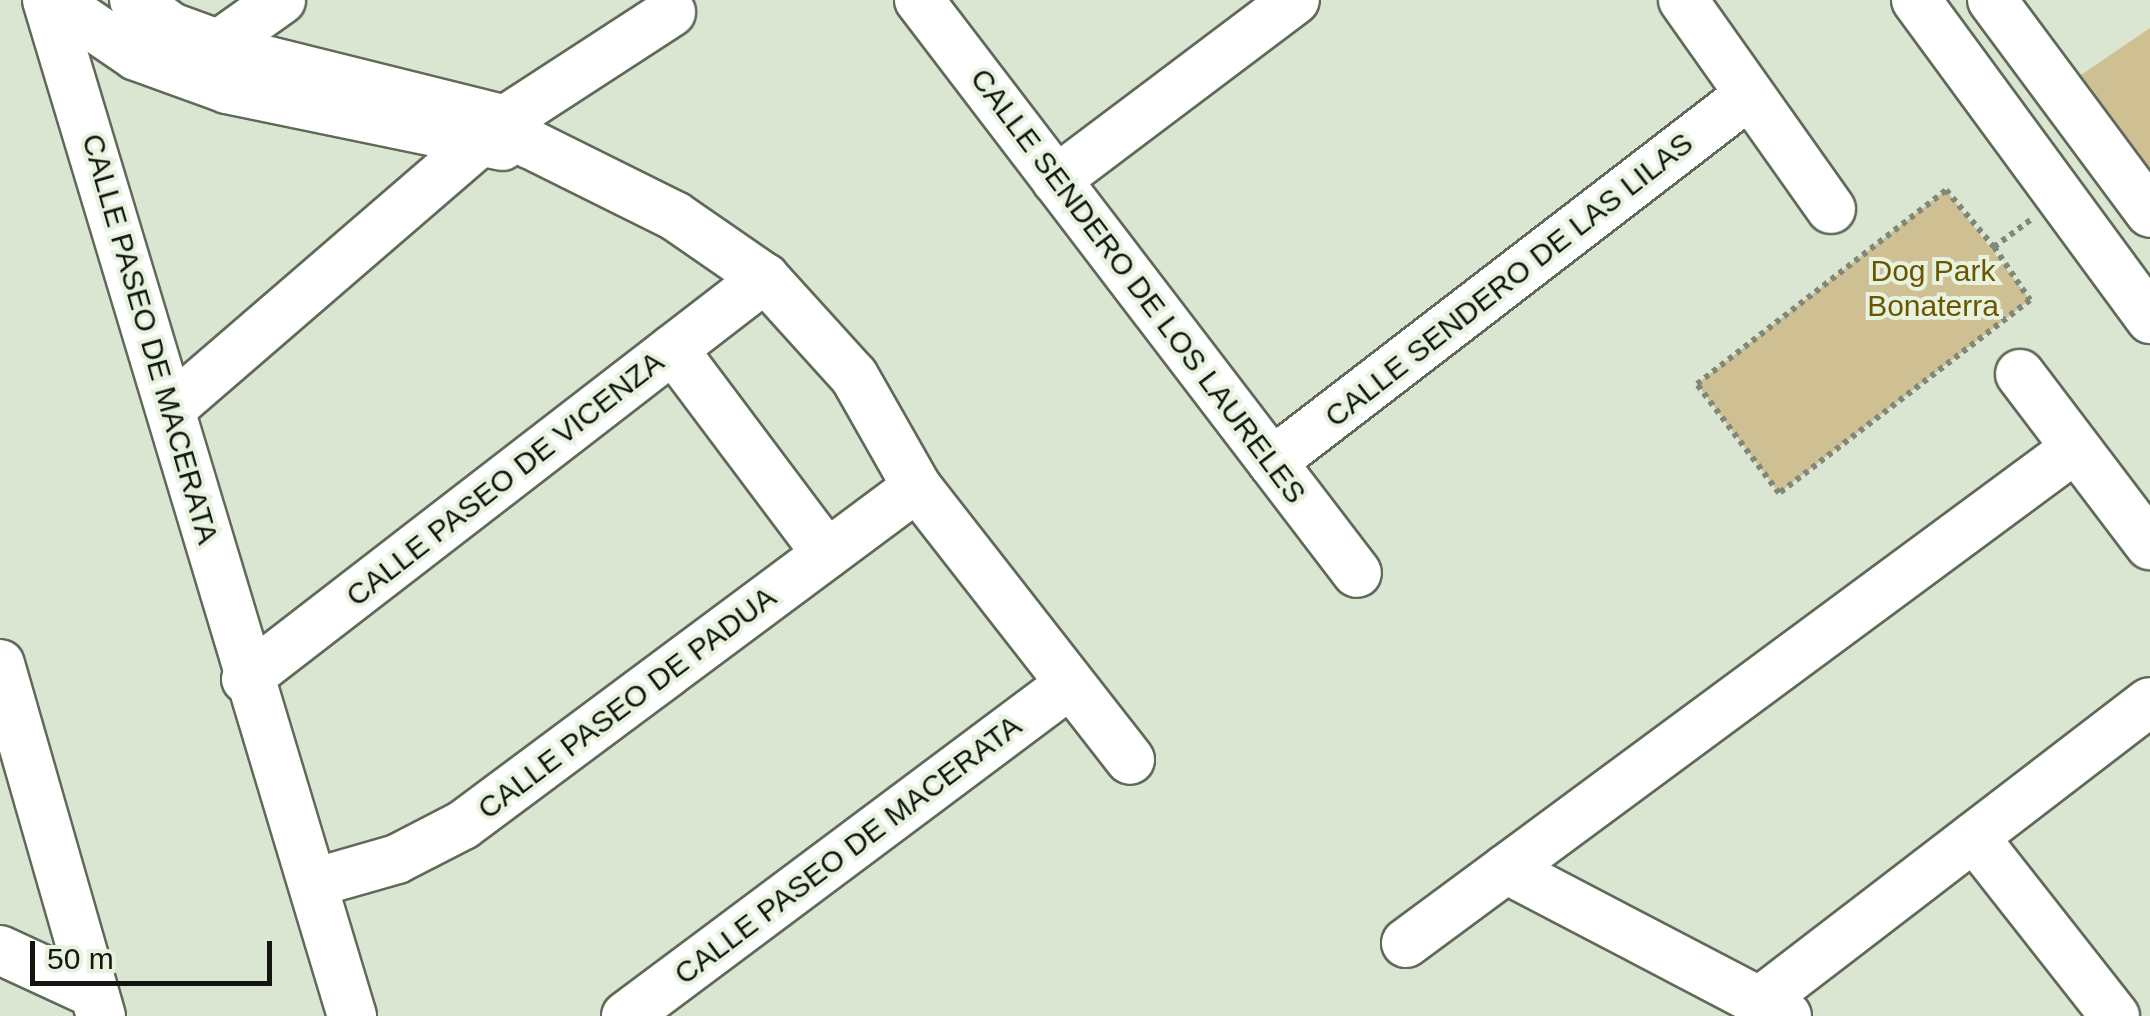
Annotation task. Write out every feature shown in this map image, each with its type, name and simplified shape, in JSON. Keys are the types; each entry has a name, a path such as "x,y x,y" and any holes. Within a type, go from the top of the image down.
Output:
{"street":[{"path":"51,0 136,56 180,72 504,137"},
{"name":"CALLE PASEO DE MACERATA","path":"51,0 175,405 246,679 317,882 352,1016"},
{"path":"134,0 218,44 504,137 675,216 764,278 854,376 917,487 1130,760"},
{"path":"180,72 280,0"},
{"name":"CALLE SENDERO DE LOS LAURELES","path":"919,0 1356,573"},
{"path":"1056,180 1295,0"},
{"path":"1683,0 1745,98 1830,209"},
{"path":"1916,0 2150,318"},
{"path":"1992,0 2150,213"},
{"path":"175,405 504,137 670,12"},
{"name":"CALLE SENDERO DE LAS LILAS","path":"1272,462 1745,98"},
{"name":"CALLE PASEO DE VICENZA","path":"246,679 764,278"},
{"path":"672,350 827,554"},
{"path":"2020,374 2072,450 2150,545"},
{"path":"1406,943 2072,450"},
{"name":"CALLE PASEO DE PADUA","path":"317,882 397,859 463,825 917,487"},
{"path":"2,678 97,1004"},
{"name":"CALLE PASEO DE MACERATA","path":"626,1016 1070,684"},
{"path":"1506,869 1775,1007 1974,837 2150,702"},
{"path":"1974,837 2115,1016"},
{"path":"0,950 97,1004"}],"path":[{"path":"1946,190 1994,247 2030,300 1779,493 1697,384 1946,190"},
{"path":"1994,247 2062,196"}],"green space":[{"path":"2150,28 2150,178 2075,79"},
{"name":"Dog Park Bonaterra","path":"1946,190 2030,300 1779,493 1697,384"}]}
